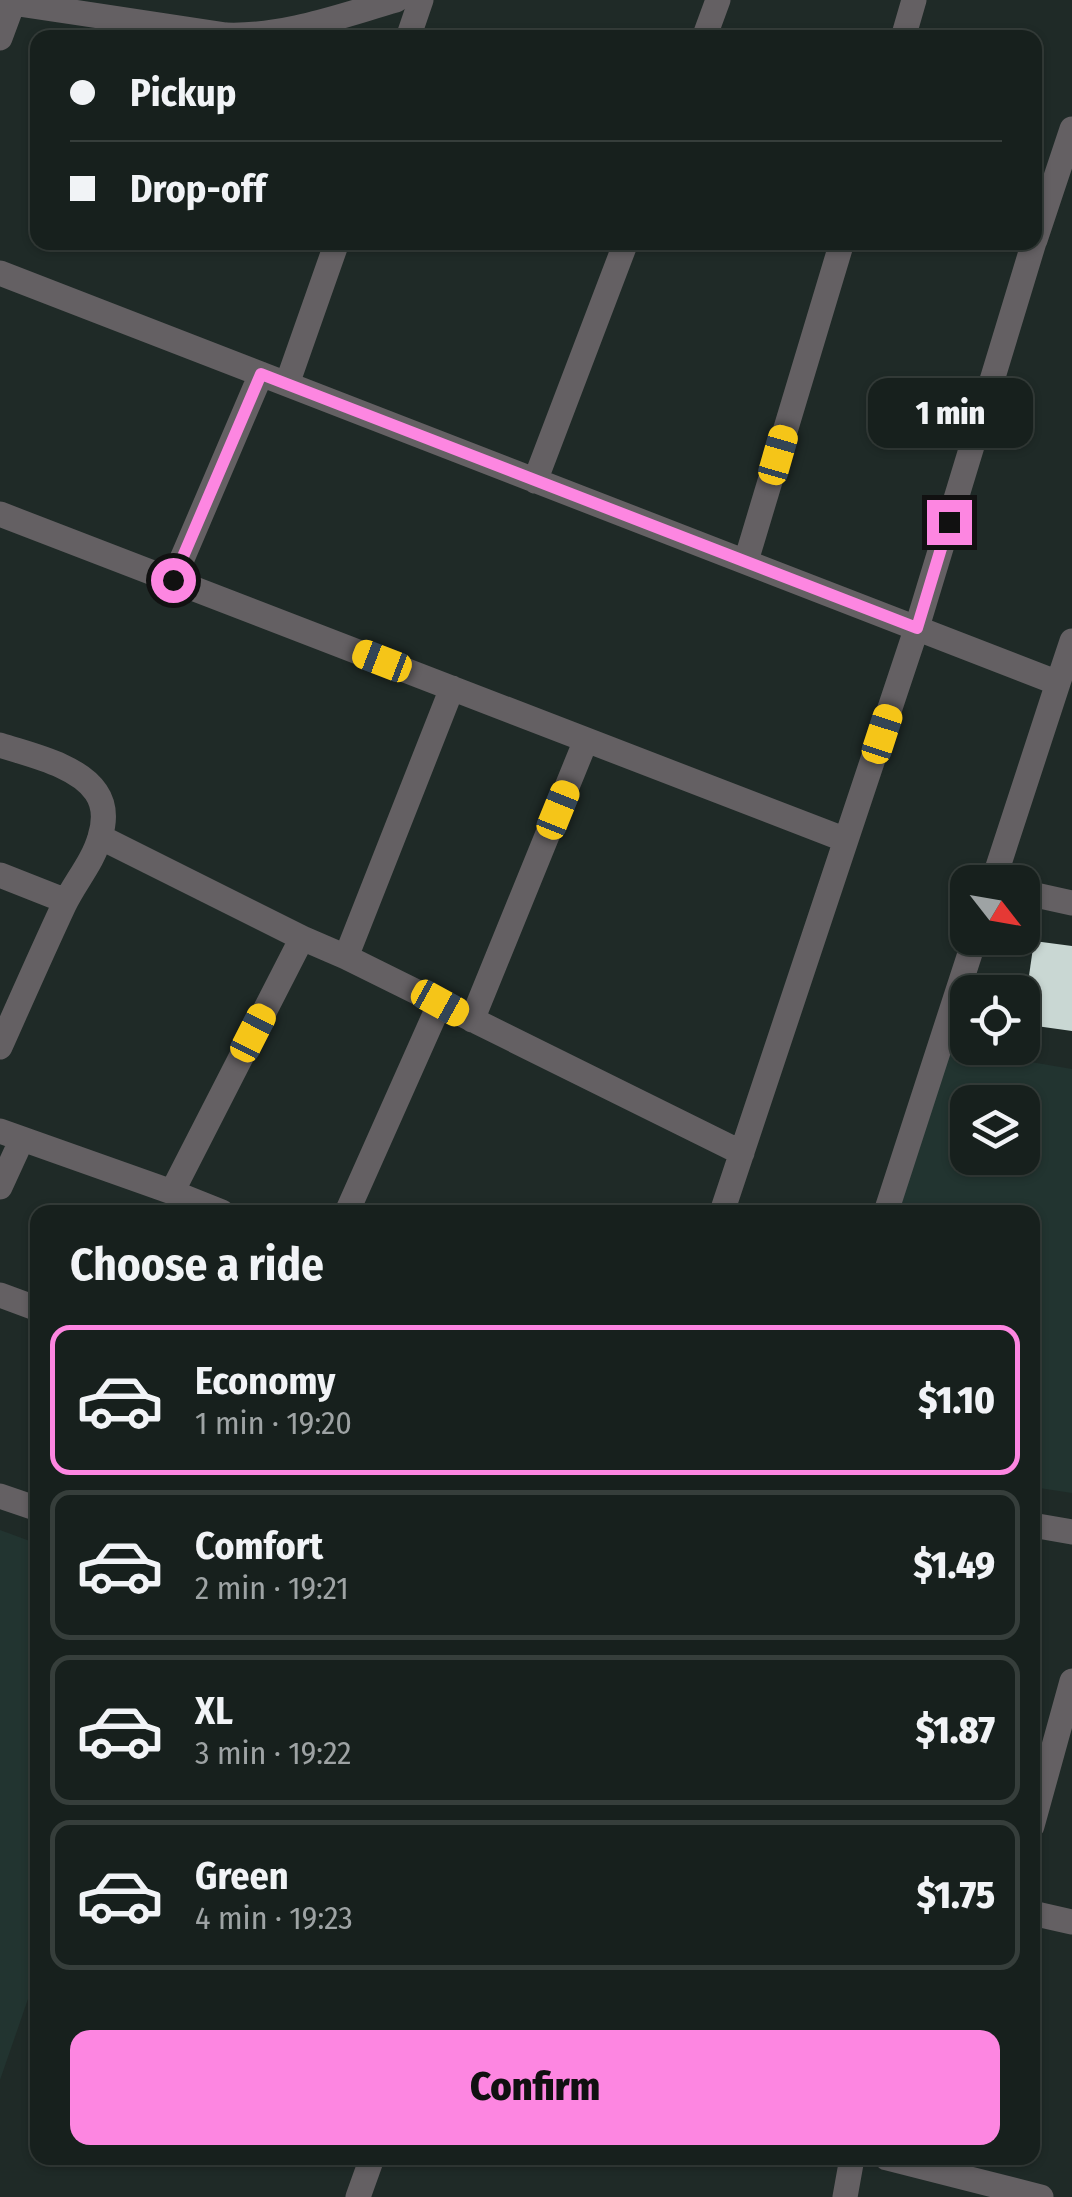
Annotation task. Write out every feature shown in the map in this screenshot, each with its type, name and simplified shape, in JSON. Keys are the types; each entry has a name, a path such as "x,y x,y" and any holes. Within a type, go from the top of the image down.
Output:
{"street":[{"path":"290,30 396,0"},
{"path":"411,30 421,0"},
{"path":"707,30 718,0"},
{"path":"905,30 914,0"},
{"path":"0,38 7,2 193,30"},
{"path":"1042,220 1072,129"},
{"path":"288,384 333,250"},
{"path":"535,481 623,250"},
{"path":"746,561 840,250"},
{"path":"724,1205 917,628 1032,250"},
{"path":"0,273 1058,683"},
{"path":"173,580 261,374"},
{"path":"0,514 846,840"},
{"path":"999,865 1072,641"},
{"path":"346,957 452,688"},
{"path":"472,1020 586,740"},
{"path":"0,744 72,771 86,781 104,808 100,836 90,862 66,902 0,1047"},
{"path":"100,836 742,1152"},
{"path":"0,876 66,902"},
{"path":"1040,896 1072,903"},
{"path":"172,1192 302,938"},
{"path":"888,1205 969,955"},
{"path":"350,1205 440,1003"},
{"path":"0,1187 11,1135 204,1205"},
{"path":"0,1295 30,1307"},
{"path":"0,1496 30,1506"},
{"path":"1040,1526 1072,1532"},
{"path":"1040,1798 1071,1688"},
{"path":"1040,1915 1072,1922"},
{"path":"358,2197 369,2165"},
{"path":"845,2197 851,2165"},
{"path":"915,2165 1042,2197"}],"shaded area":[{"path":"948,1048 950,1065 1040,1064 1072,1069 1072,1493 1040,1488 1040,1205 901,1205"},
{"path":"0,1530 30,1541 30,1993 0,2080"}],"building":[{"path":"1040,942 1072,946 1072,1031 1040,1027 1040,975 1029,975 1032,955 1040,955"}],"route":[{"path":"173,580 261,374 917,628 949,522"}]}
